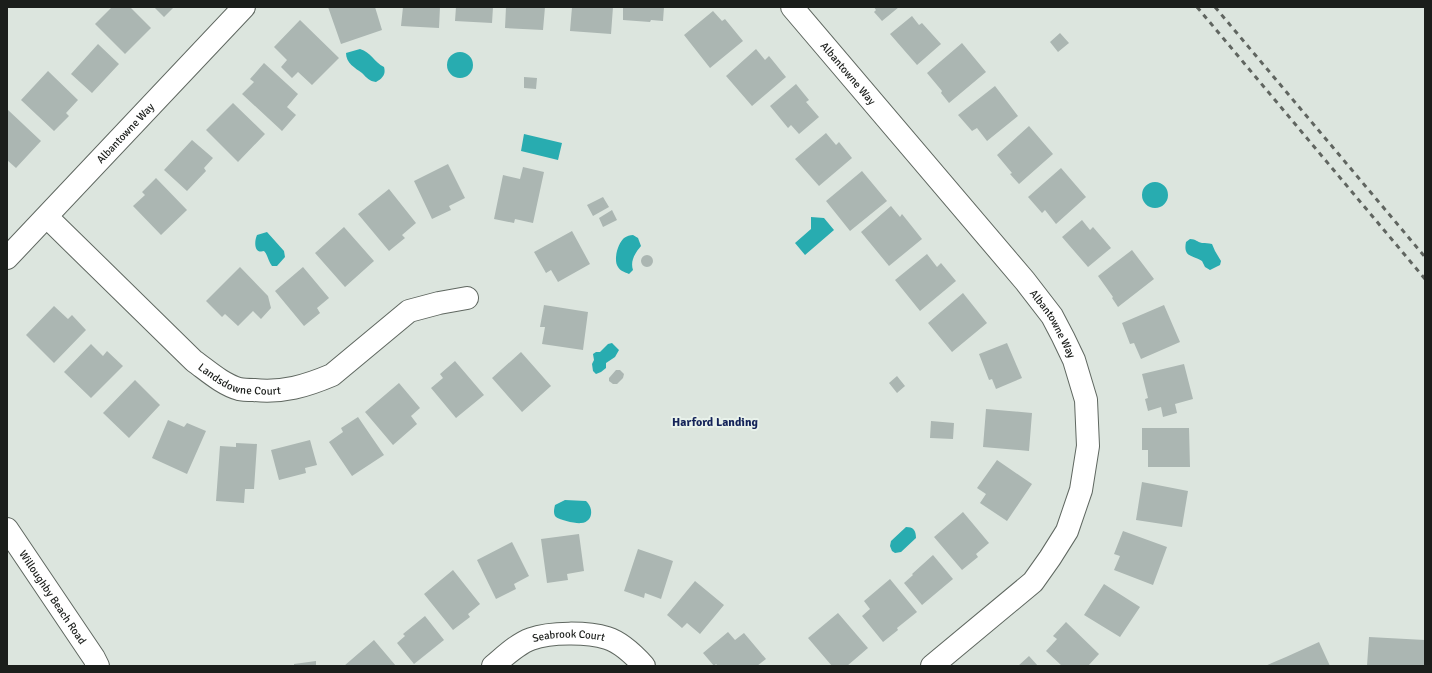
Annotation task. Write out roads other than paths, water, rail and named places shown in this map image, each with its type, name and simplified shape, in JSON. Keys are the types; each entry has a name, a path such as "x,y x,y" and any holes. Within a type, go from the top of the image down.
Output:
{"street":[{"name":"Albantowne Way","path":"7,258 244,7"},
{"name":"Albantowne Way","path":"792,7 1025,281 1052,316 1074,360 1086,400 1088,446 1081,490 1067,531 1033,582 932,666"},
{"name":"Landsdowne Court","path":"47,217 194,360 220,380 239,389 264,391 287,390 332,375 410,311 439,302 467,298"},
{"name":"Willoughby Beach Road","path":"7,529 98,666"},
{"name":"Seabrook Court","path":"493,666 514,649 530,639 570,633 608,638 637,658 644,666"}],"water":[{"path":"360,49 367,52 384,67 385,72 383,76 376,82 368,79 351,65 346,57 346,53"},
{"path":"460,52 469,56 473,65 469,74 460,78 451,74 447,65 451,56"},
{"path":"524,134 562,143 558,160 521,151"},
{"path":"1155,182 1164,186 1168,195 1164,204 1155,208 1146,204 1142,195 1146,186"},
{"path":"811,217 824,218 834,230 805,255 795,243 811,229"},
{"path":"267,232 284,251 285,257 277,266 272,266 264,251 258,251 256,247 255,241 257,235"},
{"path":"630,235 638,238 641,246 632,263 633,270 629,274 619,268 616,256 622,240"},
{"path":"1190,239 1194,239 1202,243 1212,244 1221,261 1220,265 1210,270 1205,267 1202,261 1189,255 1185,247 1186,242"},
{"path":"612,343 619,350 615,357 606,363 606,368 596,374 593,371 593,354 600,352 608,344"},
{"path":"565,500 586,501 589,504 591,511 588,520 581,523 576,523 556,517 554,513 555,505"},
{"path":"906,527 914,530 916,538 901,552 895,553 892,551 890,546 891,541"}],"railway":[{"path":"1197,7 1425,279"},
{"path":"1215,7 1425,257"}],"district":[{"name":"Harford Landing","path":"715,422"}]}
